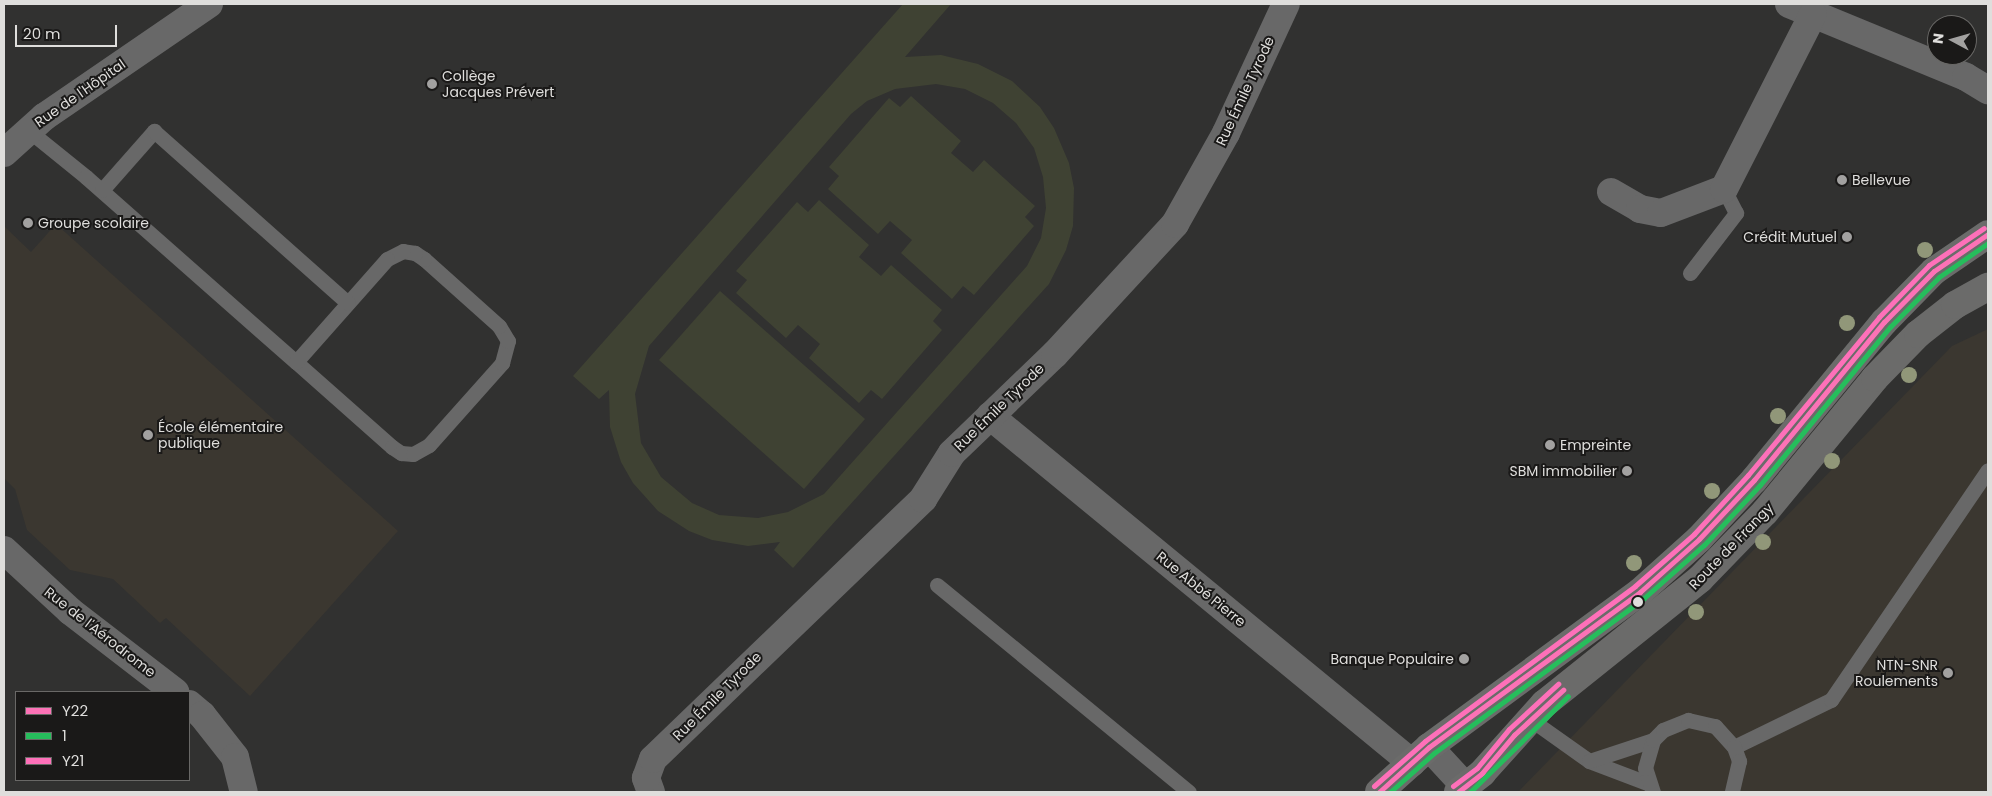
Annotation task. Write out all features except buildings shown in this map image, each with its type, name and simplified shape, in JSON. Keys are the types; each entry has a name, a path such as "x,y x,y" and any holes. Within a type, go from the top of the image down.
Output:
{"main road":[{"name":"Route de Frangy","path":"1385,790 1420,755 1640,592 1699,539 1754,480 1884,322 1934,271 1988,234"},
{"name":"Route de Frangy","path":"1462,789 1482,773 1530,719 1700,579 1766,512 1898,354 1936,319 1988,287"}],"street":[{"name":"Rue de l'Hôpital","path":"4,153 28,130 209,4"},
{"name":"Rue Émile Tyrode","path":"651,792 646,778 653,759 923,499 952,453 1055,354 1175,224 1226,132 1286,4"},
{"path":"1611,192 1640,208 1661,213 1724,189 1801,9 1966,77 1988,90"},
{"name":"Rue Abbé Pierre","path":"990,416 1462,789"},
{"name":"Rue de l'Aérodrome","path":"4,550 70,611 175,691"},
{"path":"190,705 202,715 234,757 244,792"}],"lane":[{"path":"28,130 102,190 296,362 392,447 402,453 413,454 429,445 507,353 508,341 499,326 414,252 403,251 387,259 296,362"},
{"path":"102,190 154,131 348,302"},
{"path":"1690,273 1736,213 1724,189"},
{"path":"1734,746 1831,700 1988,470"},
{"path":"938,585 1188,792"},
{"path":"1530,719 1589,760 1650,788"},
{"path":"1589,760 1653,740 1663,730 1688,720 1715,726 1734,746 1739,762 1732,792"},
{"path":"1650,788 1645,768 1653,740"}],"shaded area":[{"name":"École élémentaire publique","path":"56,224 398,531 250,696 166,618 160,623 113,579 70,570 27,530 15,489 4,478 4,226 31,252"},
{"path":"1988,329 1988,792 1518,792 1952,346"}],"green space":[{"path":"903,4 951,4 905,57 941,55 978,64 1012,81 1040,107 1054,128 1069,163 1074,188 1073,226 1066,250 1049,284 793,568 774,550 780,542 748,546 712,540 689,531 658,511 633,483 621,462 610,427 609,390 599,399 573,376","holes":["936,84 965,89 993,103 1016,123 1034,148 1043,177 1046,208 1041,238 1027,266 824,494 788,512 758,518 719,515 692,503 661,477 641,443 635,394 649,346 851,114 867,101 895,89"]},
{"path":"911,96 961,141 951,153 973,172 984,160 1035,206 1025,217 1034,226 974,295 963,286 952,299 901,253 912,240 890,221 878,234 828,189 839,176 829,167 889,98 900,107"},
{"path":"819,200 869,245 859,257 881,276 891,265 942,310 933,321 942,330 882,399 871,390 859,403 809,358 820,344 798,325 786,338 736,293 747,280 736,271 797,202 808,212"},
{"path":"720,291 865,419 804,489 659,360"}],"transit line":[{"name":"Y21","path":"1374,786 1425,741 1635,586 1694,534 1748,475 1879,317 1929,265 1984,228"},
{"name":"Y22","path":"1379,792 1429,747 1640,592 1699,539 1754,480 1884,322 1934,271 1988,234"},
{"name":"1","path":"1390,792 1434,753 1644,598 1704,545 1760,485 1890,327 1939,277 1988,243"},
{"name":"Y21","path":"1453,786 1477,768 1509,729 1558,684"},
{"name":"Y22","path":"1458,792 1482,773 1514,735 1563,690"},
{"name":"1","path":"1470,792 1568,696"}],"place":[{"name":"Collège Jacques Prévert","path":"432,84"},
{"name":"Bellevue","path":"1842,180"},
{"name":"Groupe scolaire","path":"28,223"},
{"name":"Crédit Mutuel","path":"1847,237"},
{"name":"École élémentaire publique","path":"148,435"},
{"name":"Empreinte","path":"1550,445"},
{"name":"SBM immobilier","path":"1627,471"},
{"name":"Banque Populaire","path":"1464,659"},
{"name":"NTN-SNR Roulements","path":"1948,673"}]}
